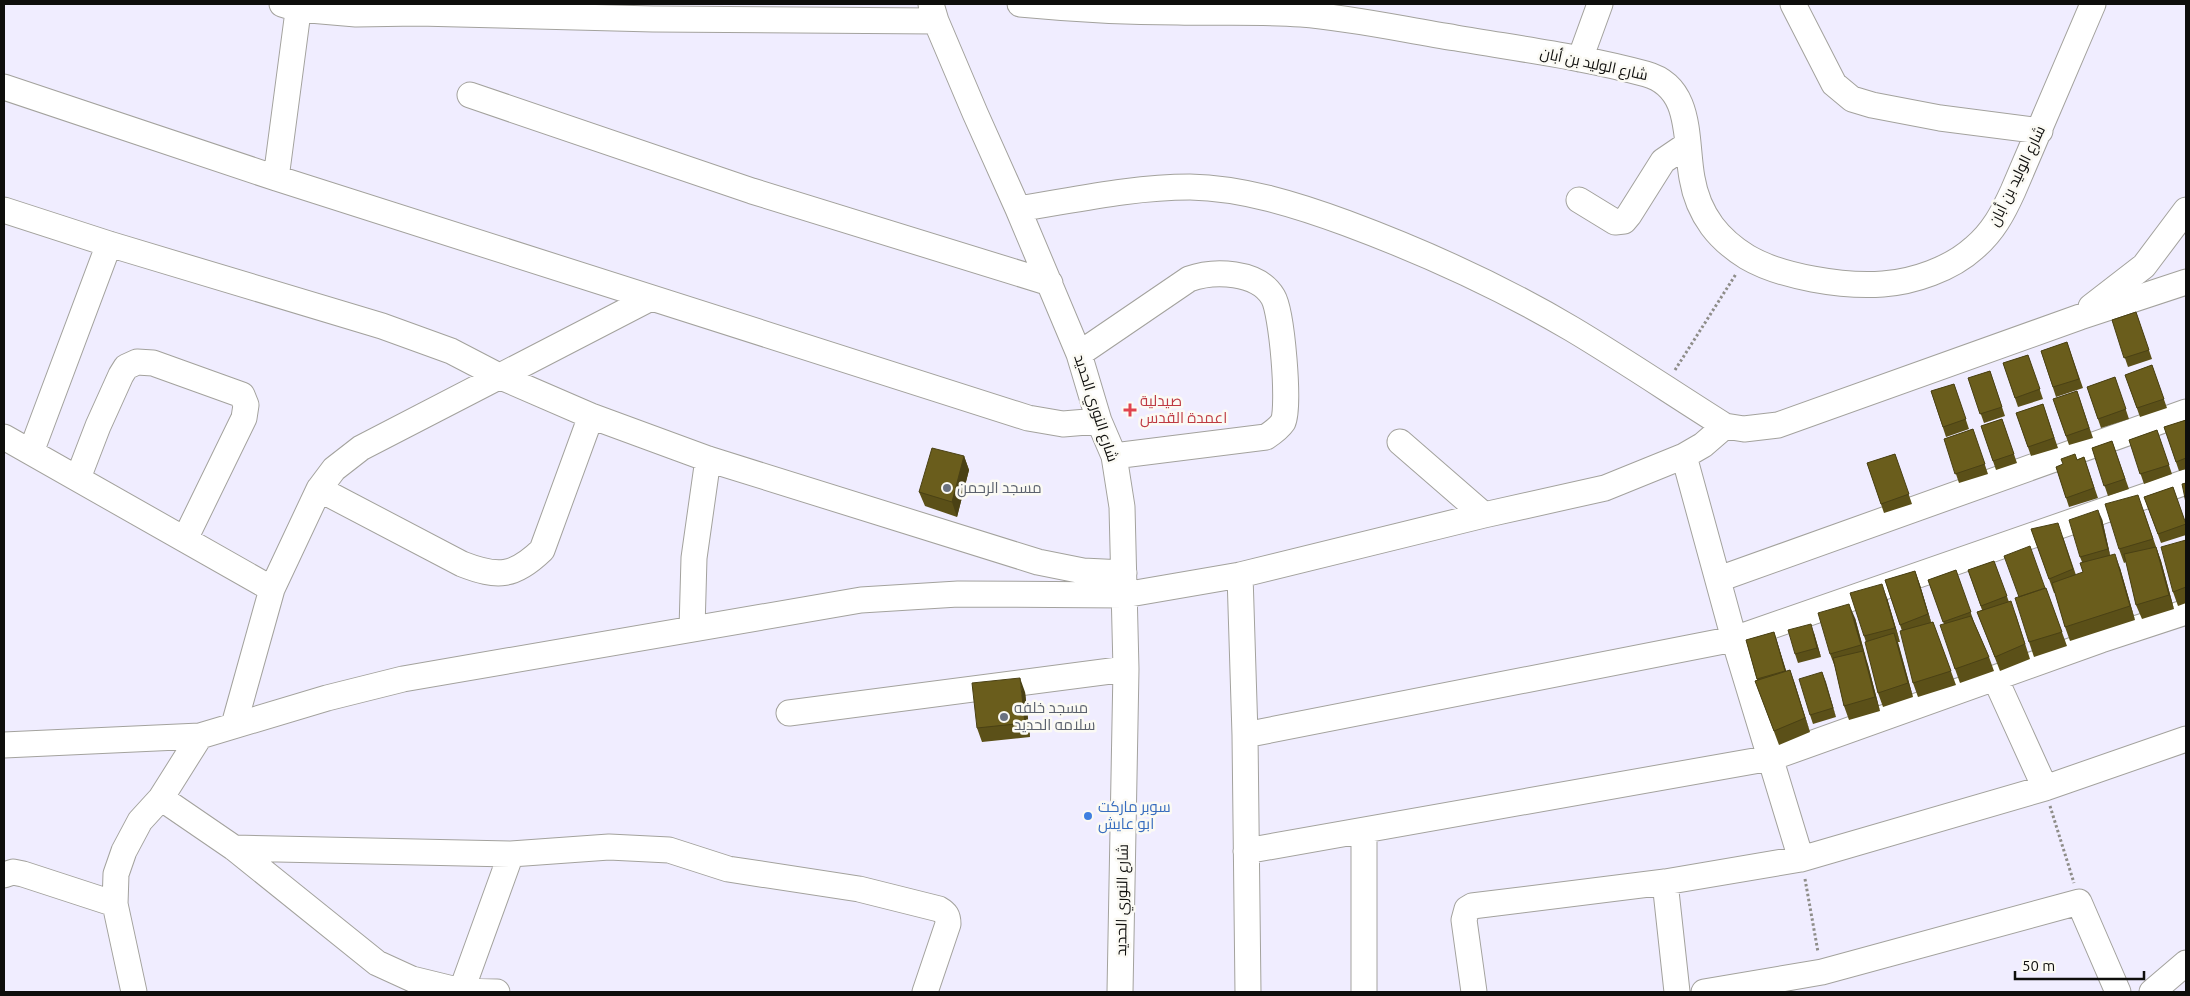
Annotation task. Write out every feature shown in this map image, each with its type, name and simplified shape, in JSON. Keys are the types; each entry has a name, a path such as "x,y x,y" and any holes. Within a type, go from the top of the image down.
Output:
{"street":[{"name":"شارع الوليد بن أبان","path":"1020,4 1070,9 1146,12 1258,8 1341,18 1580,59 1649,75 1669,86 1682,108 1686,126 1691,176 1698,203 1711,224 1725,240 1747,257 1780,271 1818,279 1864,285 1886,284 1918,277 1948,266 1973,250 2000,218 2040,131 2093,4"},
{"path":"1580,59 1600,4"},
{"path":"1793,4 1834,84 1852,99 1872,106 1940,118 2040,131"},
{"path":"276,178 293,5 347,13 418,8 934,12"},
{"name":"شارع النوري الحديد","path":"934,12 975,113 1050,283 1079,354 1099,421 1114,456 1122,507 1126,669 1120,992"},
{"path":"4,87 276,178 1028,418 1063,424 1099,421"},
{"path":"470,95 752,190 1050,283"},
{"path":"1579,200 1615,222 1624,221 1663,161 1688,144"},
{"path":"1018,209 1148,189 1191,187 1233,192 1284,202 1396,242 1508,294 1572,329 1725,426 1744,429 1778,425 2080,317 2186,282"},
{"path":"4,210 109,244 382,326 451,350 501,377 591,416 708,459 1038,562 1083,571 1124,584"},
{"path":"2080,317 2144,266 2186,210"},
{"path":"31,452 109,244"},
{"path":"1079,354 1189,279 1200,275 1219,273 1246,278 1264,287 1273,297 1277,309 1282,344 1286,402 1282,422 1274,431 1266,437 1114,456"},
{"path":"234,725 272,589 319,489 334,469 361,448 651,298"},
{"path":"78,478 126,367 137,362 153,362 242,395 246,406 244,418 185,539"},
{"path":"1719,579 2186,412"},
{"path":"319,489 462,564 482,572 513,572 526,566 542,550 591,416"},
{"path":"4,745 200,736 403,679 861,600 1240,575 1484,514 1605,488 1684,456 1703,445 1725,426"},
{"path":"4,437 272,589"},
{"path":"1400,442 1484,514"},
{"path":"1684,456 1734,639 1801,859"},
{"path":"692,629 694,558 708,459"},
{"path":"1245,735 1734,639 2186,482"},
{"path":"1240,575 1245,735 1248,992"},
{"path":"1246,851 1770,758 2101,640 2186,612"},
{"path":"789,713 1126,669"},
{"path":"1995,678 2045,788"},
{"path":"134,992 114,904 116,874 124,851 140,820 161,798 200,736"},
{"path":"1474,992 1464,920 1467,909 1472,906 1665,882 1801,859 2045,788 2186,739"},
{"path":"161,798 234,848 378,963 412,979 461,992 497,992"},
{"path":"1364,831 1364,992"},
{"path":"234,848 511,854 609,847 670,850 728,870 859,889 939,909 946,913 948,924 925,992"},
{"path":"461,992 511,854"},
{"path":"4,875 13,872 23,874 114,904"},
{"path":"1665,882 1677,992"},
{"path":"1711,992 1824,982 2079,902 2118,992"},
{"path":"2152,992 2186,962"}],"path":[{"path":"1663,387 1747,257"},
{"path":"2045,788 2079,902"},
{"path":"1801,859 1824,982"}],"shaded area":[{"path":"4,4 2186,4 2186,992 4,992"}],"building":[{"path":"2136,312 2149,350 2124,358 2112,320"},
{"path":"2067,342 2079,379 2053,387 2041,351"},
{"path":"2028,355 2040,389 2015,398 2003,363"},
{"path":"2152,365 2164,399 2137,408 2125,375"},
{"path":"1990,371 2002,407 1980,414 1968,378"},
{"path":"2115,377 2126,409 2098,419 2087,387"},
{"path":"1954,384 1966,419 1943,427 1931,391"},
{"path":"2077,391 2089,428 2066,436 2053,399"},
{"path":"2043,404 2054,438 2028,447 2016,413"},
{"path":"2002,419 2014,454 1993,461 1981,426"},
{"path":"2186,420 2186,458 2176,462 2164,427"},
{"path":"1973,429 1985,464 1955,474 1944,439"},
{"path":"2157,430 2169,465 2140,474 2129,440"},
{"path":"2112,441 2125,479 2104,486 2092,448"},
{"path":"932,448 964,456 952,502 919,492"},
{"path":"1895,454 1909,494 1881,504 1867,463"},
{"path":"2075,454 2077,460 2084,457 2094,488 2066,498 2056,467 2063,464 2061,459"},
{"path":"2186,483 2186,503 2182,484"},
{"path":"2173,487 2186,524 2158,534 2144,497"},
{"path":"2138,495 2153,539 2119,549 2105,504"},
{"path":"2098,510 2108,549 2080,557 2069,520"},
{"path":"2058,523 2073,569 2049,579 2031,529"},
{"path":"2186,540 2186,587 2173,592 2161,547"},
{"path":"2030,546 2045,588 2019,597 2004,556"},
{"path":"2156,547 2169,595 2136,605 2124,554"},
{"path":"2115,554 2130,606 2065,627 2052,583 2083,572 2080,563"},
{"path":"1994,561 2007,596 1981,606 1968,570"},
{"path":"1956,570 1971,612 1943,622 1928,580"},
{"path":"1915,571 1928,614 1900,625 1885,580"},
{"path":"1882,584 1895,628 1864,636 1850,593"},
{"path":"2046,588 2062,632 2029,642 2015,598"},
{"path":"2011,601 2025,644 1995,657 1977,612"},
{"path":"1849,604 1861,645 1830,654 1818,613"},
{"path":"1971,616 1989,657 1955,669 1940,625"},
{"path":"1933,622 1951,671 1913,683 1900,631"},
{"path":"1811,624 1817,648 1795,654 1788,630"},
{"path":"1774,632 1785,671 1757,679 1746,640"},
{"path":"1894,633 1908,683 1878,693 1865,642"},
{"path":"1863,651 1875,697 1844,706 1833,658"},
{"path":"1790,670 1805,718 1774,731 1755,681"},
{"path":"1822,672 1833,708 1810,715 1799,679"},
{"name":"مسجد خلفه سلامه الحديد","path":"1020,678 1025,723 977,728 972,683"}],"place":[{"name":"صيدلية اعمدة القدس","path":"1130,410"},
{"name":"مسجد الرحمن","path":"947,488"},
{"name":"مسجد خلفه سلامه الحديد","path":"1004,717"},
{"name":"سوبر ماركت ابو عايش","path":"1088,816"}]}
